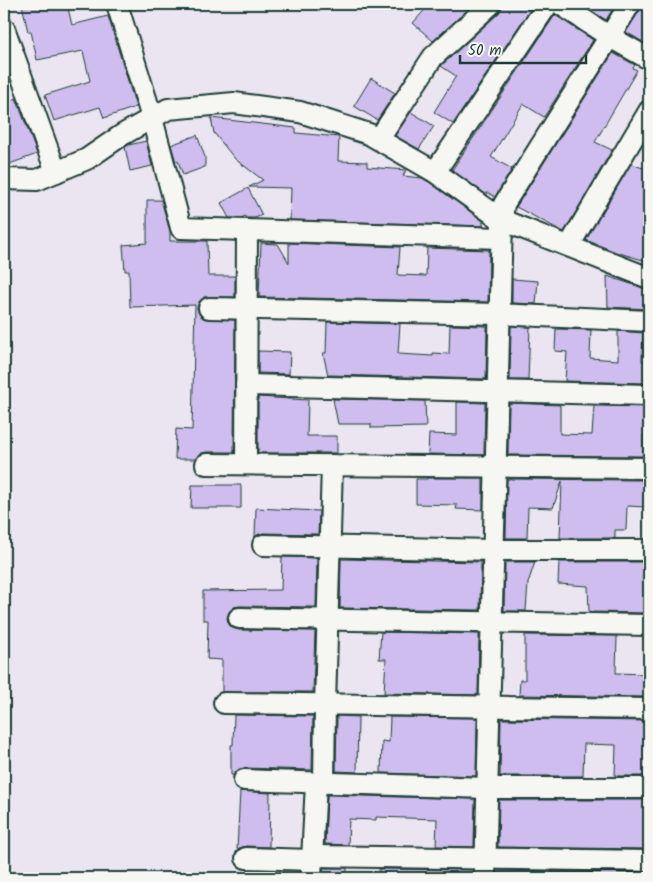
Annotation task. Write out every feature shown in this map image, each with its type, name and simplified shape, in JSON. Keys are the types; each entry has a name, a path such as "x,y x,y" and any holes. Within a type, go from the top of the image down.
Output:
{"street":[{"path":"117,4 152,118 181,228 247,230 502,229 569,246 647,271"},
{"path":"379,139 433,57 491,4"},
{"path":"435,172 548,4"},
{"path":"560,4 649,59"},
{"path":"485,868 499,314 504,204 630,4"},
{"path":"4,28 56,172"},
{"path":"4,179 36,180 87,160 122,135 168,109 234,103 300,112 369,134 435,172 502,229"},
{"path":"569,246 649,111"},
{"path":"246,464 247,230"},
{"path":"209,308 499,314 649,321"},
{"path":"246,385 649,395"},
{"path":"206,464 649,468"},
{"path":"312,865 320,783 324,705 332,465"},
{"path":"263,545 493,550 649,550"},
{"path":"239,618 649,626"},
{"path":"224,703 649,709"},
{"path":"244,780 487,788 649,788"},
{"path":"246,858 312,865 485,868 649,861"}],"building":[{"path":"22,4 67,4 72,25 108,16 136,107 104,118 100,107 54,121 45,95 90,81 83,51 37,60 31,31 28,32"},
{"path":"430,4 474,4 433,41 413,23"},
{"path":"503,4 534,4 453,124 434,112 456,76 441,66 499,13"},
{"path":"581,4 616,4 606,20"},
{"path":"642,4 649,4 648,45 626,32"},
{"path":"555,15 593,40 544,117 523,104 491,157 512,169 495,197 487,192 487,195 452,170"},
{"path":"613,53 635,65 633,68 637,70 595,142 612,150 564,232 516,207"},
{"path":"371,78 395,93 377,120 354,106"},
{"path":"16,98 37,154 4,166 4,103"},
{"path":"411,112 434,126 419,149 395,136"},
{"path":"211,118 296,128 296,133 339,137 338,161 367,162 367,167 406,170 403,176 422,178 429,182 483,221 483,226 290,220 291,188 249,187 263,180 235,159 214,133"},
{"path":"197,135 205,157 205,167 183,175 178,161 176,162 171,145"},
{"path":"146,141 152,166 130,171 125,147"},
{"path":"631,164 649,170 649,255 646,261 586,240"},
{"path":"248,188 262,215 255,218 246,218 245,216 229,218 221,203"},
{"path":"147,200 161,200 170,231 170,241 207,241 208,276 235,276 235,297 204,297 199,302 197,308 203,318 235,320 234,452 206,452 200,454 195,459 175,459 176,429 192,430 195,305 130,307 129,271 125,271 123,245 147,243"},
{"path":"261,243 278,244 289,263 289,243 400,247 398,275 426,276 427,248 489,250 488,302 259,297"},
{"path":"607,276 649,290 649,309 608,307"},
{"path":"512,279 538,281 536,304 512,303"},
{"path":"327,322 400,324 398,354 433,356 433,353 449,354 450,325 487,326 486,379 328,375 323,353 326,353"},
{"path":"511,326 530,327 528,380 510,380"},
{"path":"556,329 591,330 590,358 618,360 618,331 643,333 642,361 647,362 646,383 565,381 567,352 555,351"},
{"path":"258,351 290,352 289,374 258,373"},
{"path":"258,397 308,400 307,436 337,436 337,453 258,453"},
{"path":"333,399 425,401 426,427 371,428 371,424 338,424"},
{"path":"457,402 485,403 484,455 428,454 429,434 457,435"},
{"path":"509,403 560,405 560,434 592,435 594,406 646,407 646,435 643,435 643,456 508,455"},
{"path":"483,478 483,510 456,509 457,505 416,504 416,479"},
{"path":"507,479 642,480 642,483 647,483 646,507 627,506 626,530 615,530 615,538 560,538 562,481 553,508 528,507 527,538 506,538"},
{"path":"192,485 241,485 241,508 191,508"},
{"path":"256,508 319,511 318,534 263,533 255,537"},
{"path":"282,557 317,558 316,607 239,606 234,607 229,612 228,623 232,628 239,630 315,631 313,692 222,692 222,660 207,659 208,620 203,620 203,591 281,590"},
{"path":"341,559 481,562 480,610 340,608"},
{"path":"505,562 535,562 528,583 526,611 504,611"},
{"path":"559,562 649,562 649,613 589,612 588,586 558,584"},
{"path":"381,632 479,634 478,695 384,693 386,659 379,659"},
{"path":"525,635 617,636 616,673 648,674 648,697 519,695 520,680 525,680"},
{"path":"234,715 313,716 312,770 244,768 231,775"},
{"path":"337,716 358,717 357,772 336,771"},
{"path":"390,717 477,718 476,776 381,773 382,741 389,742"},
{"path":"501,719 649,721 647,776 615,776 616,745 584,744 583,776 500,776"},
{"path":"240,791 270,793 269,847 246,846 237,849"},
{"path":"327,795 475,799 474,847 436,846 437,819 376,817 376,820 349,819 348,845 325,844"},
{"path":"499,800 649,800 649,849 498,847"},
{"path":"323,868 347,868 347,878 323,878"},
{"path":"379,869 473,870 473,878 379,878"},
{"path":"497,871 649,873 649,878 497,878"}]}
